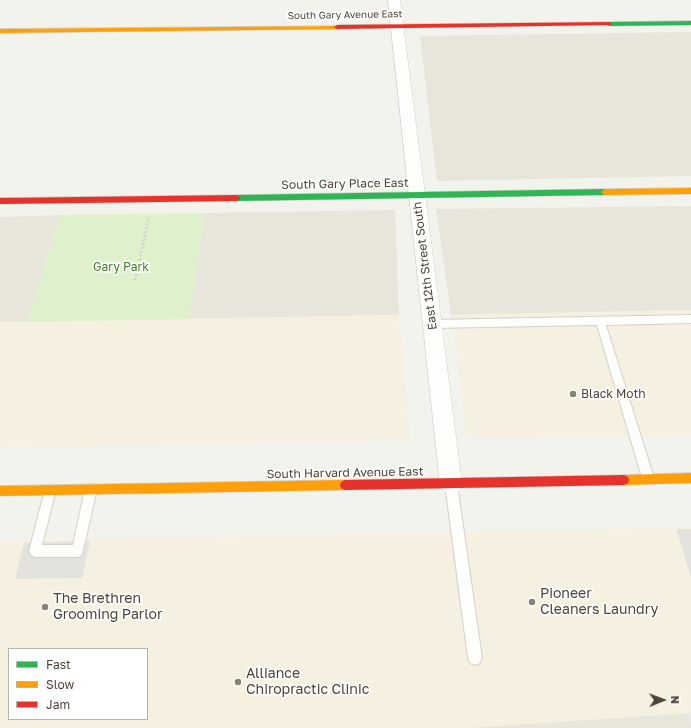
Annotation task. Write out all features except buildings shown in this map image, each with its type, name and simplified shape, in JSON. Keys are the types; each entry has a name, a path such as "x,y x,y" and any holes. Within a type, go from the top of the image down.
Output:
{"street":[{"name":"East 12th Street South","path":"394,0 451,484"},
{"name":"South Gary Avenue East","path":"0,31 691,22"},
{"name":"South Gary Place East","path":"0,200 691,191"},
{"name":"South Harvard Avenue East","path":"0,491 451,484 691,478"}],"lane":[{"path":"432,324 691,319"},
{"path":"600,320 648,478"},
{"path":"451,484 475,658"},
{"path":"50,490 35,550 78,551 91,489"}],"path":[{"path":"135,280 150,211"}],"shaded area":[{"path":"691,32 691,176 437,181 420,36"},
{"path":"691,206 691,310 451,315 436,209"},
{"path":"395,210 399,315 189,319 205,213"},
{"path":"60,215 28,322 0,322 0,217"},
{"path":"691,310 691,434 467,438 451,315"},
{"path":"399,315 410,440 0,448 0,322"},
{"path":"691,527 691,713 464,728 0,728 0,541"},
{"path":"676,529 691,529 691,577"},
{"path":"90,541 82,578 15,579 24,543"},
{"path":"690,713 691,728 464,728"}],"green space":[{"name":"Gary Park","path":"205,213 189,319 28,322 60,215"}],"traffic: fast":[{"path":"609,24 691,23"},
{"path":"237,198 605,192"}],"traffic: slow":[{"path":"0,31 337,27"},
{"path":"605,192 691,191"},
{"path":"624,480 691,478"},
{"path":"0,491 345,485"}],"traffic: jam":[{"path":"337,27 609,24"},
{"path":"0,201 237,198"},
{"path":"345,485 624,480"}],"place":[{"name":"Black Moth","path":"573,394"},
{"name":"Pioneer Cleaners Laundry","path":"532,602"},
{"name":"The Brethren Grooming Parlor","path":"45,607"},
{"name":"Alliance Chiropractic Clinic","path":"238,682"}]}
